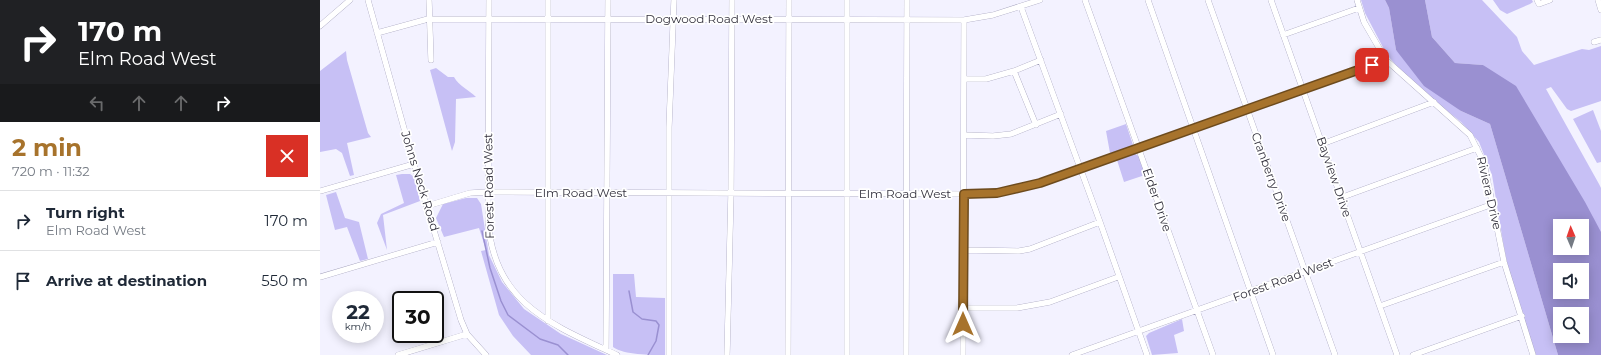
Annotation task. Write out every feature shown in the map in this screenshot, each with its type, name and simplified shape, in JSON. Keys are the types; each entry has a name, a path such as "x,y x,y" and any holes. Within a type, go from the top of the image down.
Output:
{"street":[{"path":"320,26 350,0"},
{"name":"Johns Neck Road","path":"368,0 414,164 461,320 467,334 486,355"},
{"path":"429,0 428,19 431,60"},
{"name":"Forest Road West","path":"489,0 488,192 489,231 495,261 504,278 522,302 548,321 617,355"},
{"path":"548,0 548,321"},
{"path":"606,350 608,0"},
{"path":"669,355 669,120 674,0"},
{"path":"727,355 731,192 732,0"},
{"path":"788,355 789,0"},
{"path":"847,0 847,355"},
{"path":"906,355 907,0"},
{"name":"Dogwood Road West","path":"377,33 428,19 964,20 981,18 1040,0"},
{"name":"Elder Drive","path":"1085,0 1213,355"},
{"path":"1148,0 1273,355"},
{"name":"Cranberry Drive","path":"1208,0 1335,355"},
{"name":"Bayview Drive","path":"1271,0 1340,198 1397,355"},
{"name":"Riviera Drive","path":"1357,0 1370,34 1386,60 1470,135 1478,148 1484,163 1504,262 1533,355"},
{"path":"1538,2 1550,0"},
{"path":"1598,0 1601,10"},
{"path":"1021,7 1081,169 1118,277 1147,355"},
{"path":"1283,35 1359,8"},
{"path":"963,355 964,20"},
{"path":"1594,42 1601,40"},
{"path":"964,79 986,79 1014,71 1041,60"},
{"name":"Elm Road West","path":"427,206 470,193 488,192 731,192 789,194 997,193 1016,190 1081,169 1247,108 1386,60"},
{"path":"1014,71 1036,125"},
{"path":"1322,144 1434,102"},
{"path":"964,135 1001,136 1036,125 1061,114"},
{"path":"1340,198 1478,148"},
{"path":"320,191 414,164"},
{"name":"Forest Road West","path":"1072,355 1084,353 1138,332 1493,204"},
{"path":"963,250 1019,251 1030,249 1100,222"},
{"path":"320,277 438,242"},
{"path":"1380,306 1504,262"},
{"path":"963,308 1017,308 1050,302 1118,277"},
{"path":"1413,355 1522,316"},
{"path":"398,355 467,334"}],"shaded area":[{"path":"1361,0 1385,0 1389,8 1396,50 1461,111 1490,124 1553,338 1553,343 1554,343 1558,355 1536,355 1511,282 1492,175 1479,142 1461,122 1411,82 1387,55 1365,13"},
{"path":"1385,0 1425,0 1432,37 1455,63 1483,65 1516,86 1585,202 1601,232 1601,355 1558,355 1554,343 1589,343 1589,307 1553,307 1553,338 1490,124 1461,111 1424,86 1396,50 1389,8"},
{"path":"1425,0 1482,0 1517,37 1522,51 1534,65 1582,49 1589,50 1601,46 1601,101 1571,111 1567,109 1551,87 1546,89 1601,188 1601,234 1483,65 1455,63 1432,37"},
{"path":"1493,0 1532,0 1533,2 1507,14 1500,10"},
{"path":"346,51 347,60 368,133 371,137 347,143 354,175 350,176 342,153 336,149 320,152 320,71"},
{"path":"436,68 448,77 454,77 461,85 476,97 456,99 455,142 452,151 430,70"},
{"path":"1593,110 1601,131 1601,162 1597,163 1573,119"},
{"path":"1126,124 1133,145 1130,148 1110,153 1106,131"},
{"path":"1134,153 1140,157 1145,175 1124,182 1117,160"},
{"path":"410,174 414,177 420,201 383,215 387,250 377,223 381,214 404,203 396,175"},
{"path":"336,192 345,218 359,222 368,259 360,261 347,227 335,230 326,195"},
{"path":"466,198 477,198 481,204 489,255 502,282 524,309 561,334 607,355 531,355 513,336 499,315 481,251 486,250 479,228 444,237 436,218 443,204"},
{"path":"613,274 634,274 636,297 665,298 665,355 645,355 624,352 613,347"},
{"path":"1182,319 1184,331 1174,335 1178,353 1152,355 1146,336 1149,333"}],"waterway":[{"path":"482,231 490,268 501,301 508,315 540,339 558,345 568,355"},
{"path":"629,291 633,312 642,319 656,321 659,325 656,341 648,355"}],"route":[{"path":"963,324 964,194 997,193 1016,190 1040,183 1247,108 1372,65"}]}
